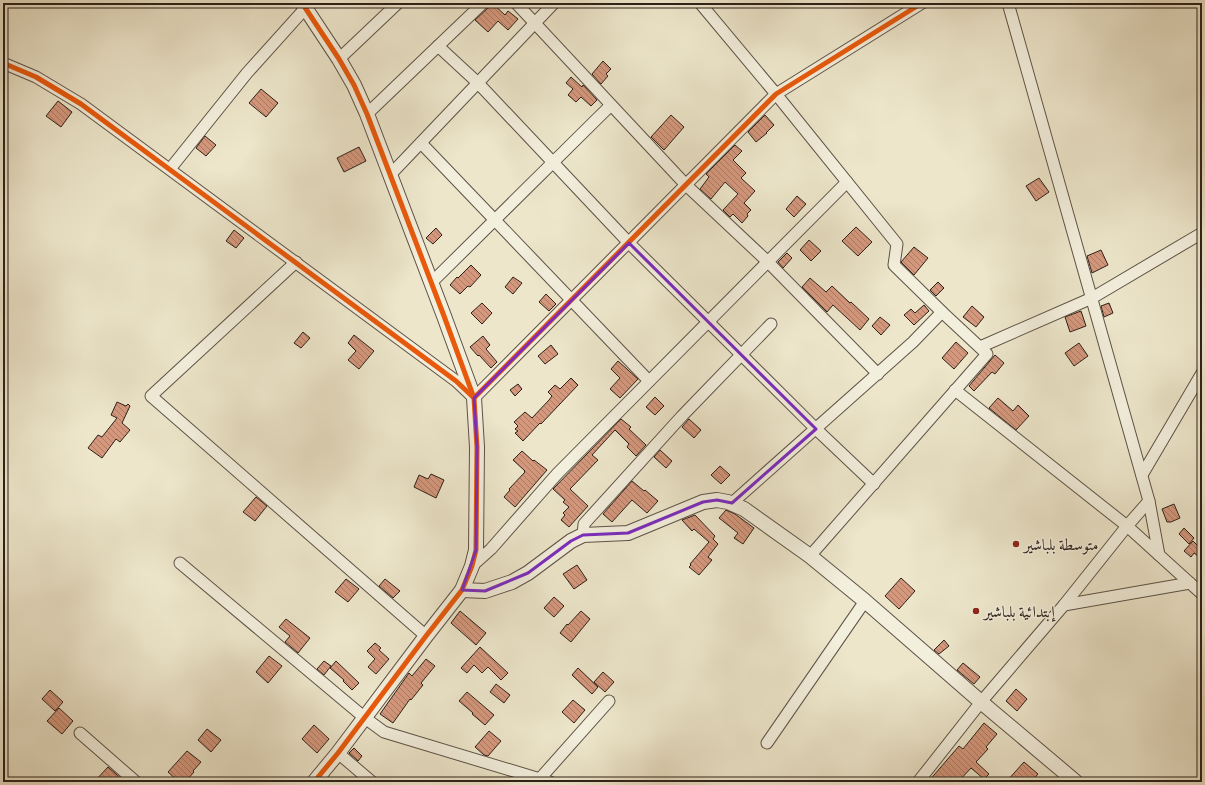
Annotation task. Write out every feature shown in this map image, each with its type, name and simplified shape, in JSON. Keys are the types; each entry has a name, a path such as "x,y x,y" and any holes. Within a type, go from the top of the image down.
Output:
{"street":[{"path":"339,60 398,3"},
{"path":"367,114 483,3"},
{"path":"516,3 686,185 768,262 878,374"},
{"path":"390,175 554,3"},
{"path":"700,3 776,94 897,244 894,264 987,354 810,556"},
{"path":"474,398 776,94 922,3"},
{"path":"1008,3 1142,475 1149,501 1159,555"},
{"path":"170,169 248,73 306,5 354,85 367,114 474,398 477,446 476,550 472,566 462,590 365,718 314,782"},
{"path":"438,46 478,83 629,242 709,321 741,355 874,484"},
{"path":"3,63 36,77 81,104 456,381 474,398"},
{"path":"431,283 611,105"},
{"path":"421,143 649,381"},
{"path":"472,566 491,549 557,474 847,182"},
{"path":"980,348 1092,298 1202,233"},
{"path":"296,262 151,396 426,636"},
{"path":"732,504 913,342 942,312"},
{"path":"583,535 584,524 682,416 771,324"},
{"path":"1142,475 1202,373"},
{"path":"955,390 1126,526 1202,594"},
{"path":"462,590 485,591 512,582 528,573 571,540 583,535 628,533 703,502 717,500 732,504 744,509 810,556 865,601 1076,782"},
{"path":"918,782 981,702 1064,605 1126,526 1149,501"},
{"path":"180,563 365,718 384,732 542,781 609,701"},
{"path":"1064,605 1190,583"},
{"path":"766,742 865,601"},
{"path":"80,733 136,782"},
{"path":"338,752 372,782"}],"highlighted area":[{"path":"629,243 816,429 732,503 717,500 703,502 628,533 583,535 571,541 528,573 485,591 462,590 476,550 477,447 474,398"}],"building":[{"path":"490,3 492,3 505,15 508,11 518,19 508,30 498,21 488,32 475,20 488,8"},
{"path":"603,61 611,69 606,74 608,76 601,84 592,74"},
{"path":"571,77 582,87 583,85 597,100 591,106 581,97 576,102 568,95 573,89 566,83"},
{"path":"261,89 278,103 266,117 249,103"},
{"path":"58,101 72,112 61,127 46,116"},
{"path":"671,115 684,127 664,150 651,137"},
{"path":"765,115 774,125 756,142 748,132"},
{"path":"205,136 216,145 206,156 196,148"},
{"path":"735,145 742,151 733,160 746,173 741,178 755,191 744,203 751,210 742,223 733,214 730,217 723,210 738,194 725,182 711,199 700,189 709,177 706,174"},
{"path":"359,147 366,161 344,172 337,158"},
{"path":"1039,178 1049,192 1036,201 1026,186"},
{"path":"797,196 806,204 794,217 786,209"},
{"path":"856,227 872,242 858,256 842,241"},
{"path":"436,228 442,235 433,244 426,238"},
{"path":"234,230 244,238 236,248 226,241"},
{"path":"809,240 821,251 811,261 800,250"},
{"path":"914,247 928,258 914,275 901,262"},
{"path":"1101,250 1108,265 1092,273 1087,256"},
{"path":"787,253 792,258 783,268 778,262"},
{"path":"471,265 481,275 470,287 468,286 460,294 450,285"},
{"path":"513,277 522,283 513,294 505,287"},
{"path":"810,278 826,292 832,286 869,319 860,330 833,305 827,312 802,287"},
{"path":"938,282 944,288 936,296 930,290"},
{"path":"546,294 556,304 549,311 539,302"},
{"path":"482,303 492,313 482,324 471,313"},
{"path":"1109,303 1113,313 1104,317 1101,306"},
{"path":"924,305 929,311 914,325 904,315 911,309 915,313"},
{"path":"972,306 984,317 976,327 963,317"},
{"path":"1081,311 1086,326 1070,332 1065,317"},
{"path":"880,317 890,325 881,335 872,326"},
{"path":"303,332 310,338 301,348 294,343"},
{"path":"354,335 374,351 359,369 348,360 356,351 348,343"},
{"path":"483,336 490,345 486,349 497,362 491,368 470,347"},
{"path":"956,342 968,353 954,369 942,358"},
{"path":"1079,343 1088,356 1074,366 1065,353"},
{"path":"551,345 558,354 545,364 538,356"},
{"path":"995,355 1004,363 995,374 992,372 974,391 969,386"},
{"path":"618,361 638,379 620,398 610,389 620,378 611,369"},
{"path":"571,378 578,385 523,441 515,433 518,431 515,429 518,426 514,422 525,412 532,418 552,396 548,392 555,385 560,389"},
{"path":"518,384 522,389 515,396 510,390"},
{"path":"655,397 664,406 655,415 646,407"},
{"path":"998,398 1013,411 1018,405 1029,416 1016,430 989,408"},
{"path":"117,402 126,406 128,404 130,406 122,423 130,430 120,442 116,439 102,458 88,448 98,435 102,437 117,418 111,415"},
{"path":"621,419 631,427 629,429 646,445 636,456 627,447 629,444 615,430 592,455 598,460 570,489 588,506 569,527 561,520 565,515 563,513 569,507 563,502 565,500 553,489"},
{"path":"689,419 701,430 694,438 682,427"},
{"path":"660,450 672,461 666,468 654,457"},
{"path":"522,451 533,461 534,460 547,470 515,507 504,497 510,490 509,489 525,472 513,460"},
{"path":"720,466 730,475 721,484 711,475"},
{"path":"431,474 444,480 436,498 414,487 419,475 428,479"},
{"path":"632,481 658,501 647,513 632,500 612,522 603,514"},
{"path":"256,497 267,506 255,521 243,512"},
{"path":"1174,504 1180,518 1167,522 1162,509"},
{"path":"726,510 735,514 754,528 743,544 734,538 738,533 719,518"},
{"path":"695,515 715,536 713,539 718,544 708,557 712,560 699,575 689,567 709,542 694,529 692,531 682,520"},
{"path":"1184,528 1194,538 1189,544 1179,534"},
{"path":"1193,541 1202,550 1202,559 1194,553 1191,557 1184,551"},
{"path":"577,565 587,580 574,589 563,574"},
{"path":"901,578 915,591 899,609 885,596"},
{"path":"346,579 359,589 348,602 335,592"},
{"path":"385,579 400,591 393,598 379,586"},
{"path":"554,597 564,606 554,617 544,608"},
{"path":"460,611 486,633 476,645 451,623"},
{"path":"581,611 590,619 571,642 560,633"},
{"path":"286,619 310,638 298,653 285,642 290,636 279,627"},
{"path":"944,640 949,646 939,654 934,650"},
{"path":"375,643 381,648 379,650 389,659 376,674 368,667 375,659 367,651"},
{"path":"480,647 508,673 501,680 488,667 482,673 474,665 467,673 461,668"},
{"path":"269,656 282,666 268,683 256,672"},
{"path":"426,659 435,666 421,683 423,685 411,700 410,699 393,723 380,714 409,673 412,676"},
{"path":"324,661 331,666 324,675 317,669"},
{"path":"336,661 359,683 352,690 343,681 344,680 330,668"},
{"path":"963,663 980,677 974,684 957,670"},
{"path":"578,668 598,687 592,694 572,675"},
{"path":"603,672 614,682 605,692 594,682"},
{"path":"496,684 510,695 504,703 490,692"},
{"path":"1016,689 1027,699 1017,711 1006,701"},
{"path":"50,690 63,702 55,711 42,699"},
{"path":"467,692 494,715 485,725 459,701"},
{"path":"573,700 585,710 574,723 562,712"},
{"path":"59,708 73,721 62,734 47,721"},
{"path":"984,723 997,734 986,747 988,749 976,762 989,774 984,779 971,768 958,782 928,782 959,746 963,749"},
{"path":"314,725 329,739 317,753 302,739"},
{"path":"207,729 221,740 211,752 198,740"},
{"path":"489,731 501,741 488,756 484,755 475,747"},
{"path":"354,748 362,756 358,761 349,753"},
{"path":"187,751 201,762 185,782 179,782 168,772"},
{"path":"1024,762 1038,774 1031,782 1006,782"},
{"path":"108,767 125,782 94,782"}],"cycle path":[{"path":"302,3 339,59 354,85 367,114 474,398 477,447 476,550 472,566 462,590 338,753 314,782"},
{"path":"3,63 36,77 81,104 456,381 474,398 776,94 922,3"}],"place":[{"name":"متوسطة بلباشير","path":"1016,544"},
{"name":"إبتدائية بلباشير","path":"976,611"}]}
